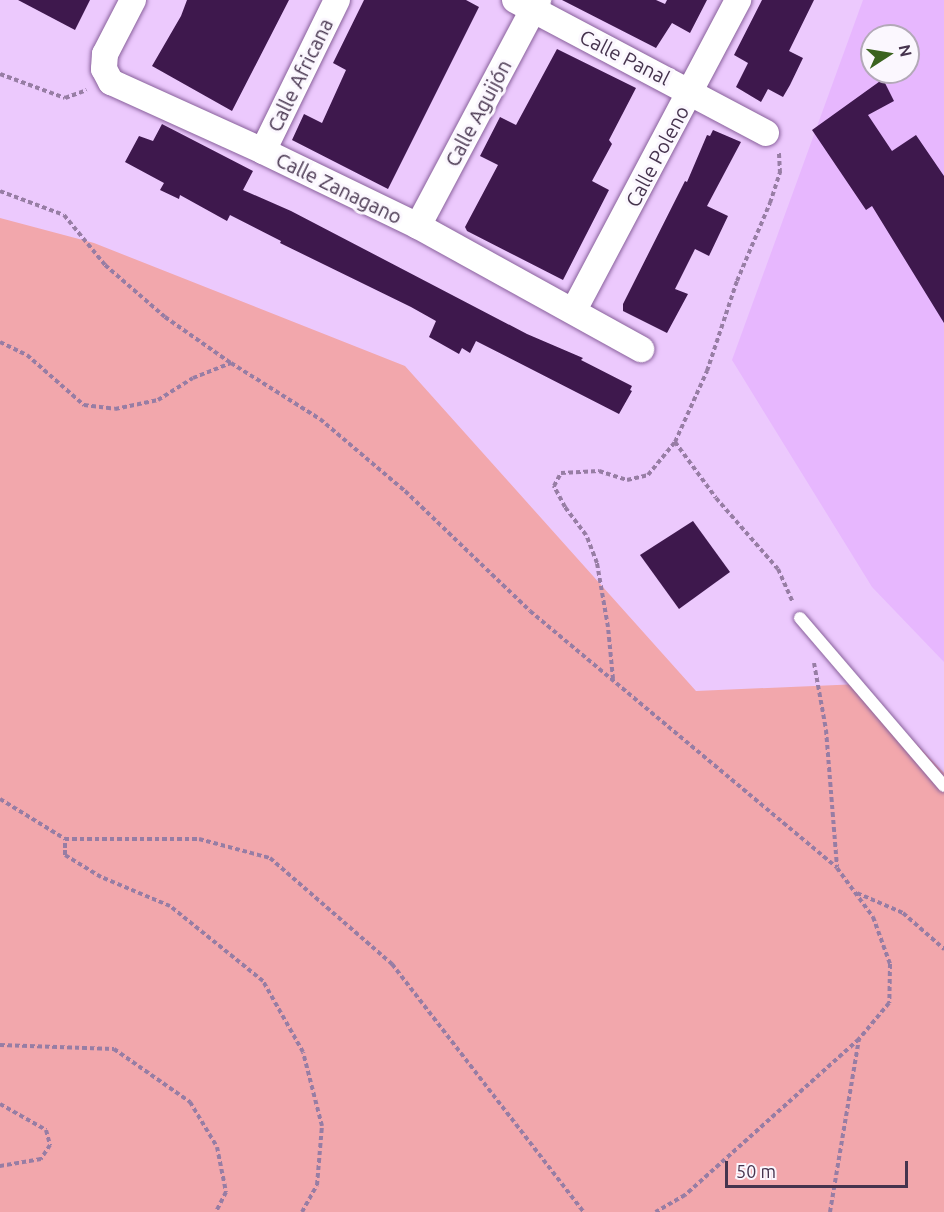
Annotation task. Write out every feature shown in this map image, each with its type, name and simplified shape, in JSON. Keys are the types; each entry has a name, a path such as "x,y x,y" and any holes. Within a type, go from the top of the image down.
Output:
{"street":[{"path":"108,75 105,54 133,0"},
{"name":"Calle Africana","path":"263,151 337,0"},
{"name":"Calle Poleno","path":"574,310 738,0"},
{"name":"Calle Panal","path":"529,3 691,92 772,142"},
{"name":"Calle Aguijón","path":"418,226 529,3"},
{"name":"Calle Zanagano","path":"108,75 418,226 641,349"}],"lane":[{"path":"800,618 944,786"}],"path":[{"path":"0,74 65,98 108,75"},
{"path":"613,680 608,627 597,563 586,535 565,507 554,486 561,472 599,471 627,480 648,475 675,442 707,371 737,281 770,203 780,173 772,142"},
{"path":"0,191 64,215 105,265 165,317 231,363 320,419 405,491 530,611 837,868 873,917 890,963 889,1003 859,1039 685,1195 655,1212"},
{"path":"0,342 27,355 84,405 115,409 158,400 194,378 231,363"},
{"path":"675,442 716,498 778,569 800,618"},
{"path":"813,659 826,730 837,868"},
{"path":"0,799 65,839 198,839 270,858 392,964 584,1212"},
{"path":"65,839 65,855 101,877 170,906 263,981 303,1052 322,1126 317,1185 302,1212"},
{"path":"857,893 903,913 944,949"},
{"path":"830,1212 859,1039"},
{"path":"0,1045 114,1049 190,1102 217,1147 226,1192 216,1212"},
{"path":"0,1104 46,1130 50,1145 41,1159 0,1166"}],"shaded area":[{"path":"863,0 944,0 944,662 872,587 732,360"},
{"path":"0,218 94,243 405,366 696,691 860,684 944,773 944,1212 0,1212"}],"building":[{"path":"18,0 90,0 75,30"},
{"path":"187,0 289,0 232,111 152,66 181,16"},
{"path":"364,0 466,0 479,7 388,189 292,140 304,114 322,123 346,70 333,63"},
{"path":"562,0 656,0 665,4 667,0 707,0 690,33 672,23 656,48"},
{"path":"762,0 814,0 789,51 803,58 790,85 783,97 768,89 761,102 736,87 748,63 734,55"},
{"path":"557,49 636,88 609,140 612,144 592,181 609,190 563,280 467,231 465,227 498,165 480,156 500,117 516,125"},
{"path":"876,84 886,84 894,101 868,115 892,151 916,135 944,176 944,323 872,206 866,210 812,130"},
{"path":"162,124 253,171 243,190 291,211 527,334 583,358 581,360 632,386 630,390 632,391 619,414 476,341 470,353 462,348 459,354 429,337 436,321 411,307 280,243 281,241 230,215 227,221 180,195 179,199 160,190 164,183 125,162 139,136 153,141"},
{"path":"713,130 741,142 707,206 728,216 709,256 695,249 675,289 688,294 667,333 623,311 623,304 685,181 687,182 707,135 710,136"},
{"path":"693,521 730,572 679,609 640,555"}]}
